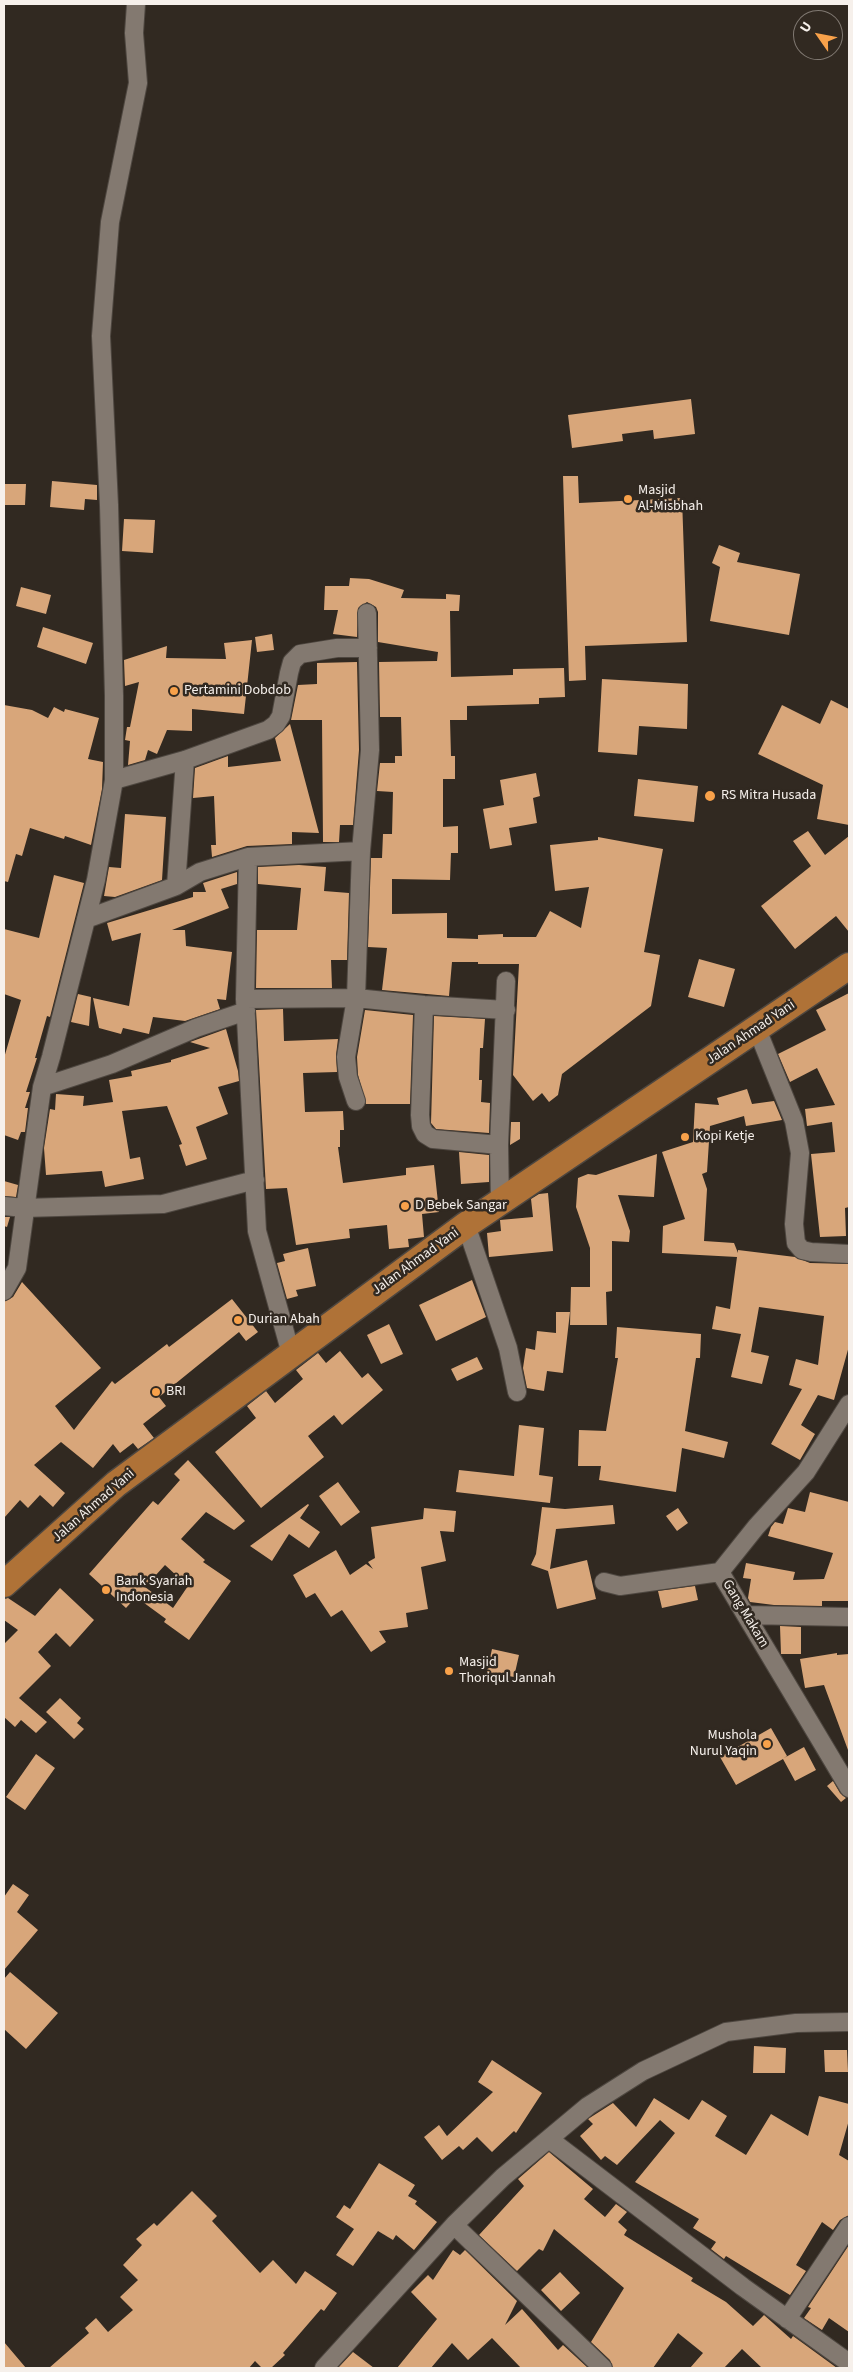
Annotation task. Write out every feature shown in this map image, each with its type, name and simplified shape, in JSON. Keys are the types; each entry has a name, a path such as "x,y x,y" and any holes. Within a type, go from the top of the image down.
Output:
{"highway":[{"name":"Jalan Ahmad Yani","path":"4,1584 116,1484 466,1225 849,966"}],"street":[{"path":"4,1291 17,1268 24,1208 36,1144 42,1087 96,880 114,780 110,524 101,336 110,222 138,82 134,33 136,4"},
{"path":"356,1101 348,1077 346,1057 356,998 361,851 370,750 367,613"},
{"path":"114,780 184,760 268,730 276,724 281,716 292,662 300,654 337,648 368,648"},
{"path":"176,886 184,760"},
{"path":"86,919 176,886 200,872 248,858 361,851"},
{"path":"248,858 245,1005 257,1232 290,1354"},
{"path":"500,1203 499,1145 506,981"},
{"path":"42,1087 112,1064 245,1005 356,998 424,1005 506,1010"},
{"path":"424,1005 420,1115 421,1126 425,1134 433,1139 499,1145"},
{"path":"757,1029 794,1121 800,1153 794,1224 796,1243 802,1250 811,1252 849,1254"},
{"path":"4,1206 24,1208 163,1204 255,1180"},
{"path":"466,1225 508,1348 517,1392"},
{"name":"Gang Makam","path":"849,1404 806,1472 756,1527 720,1572 849,1788"},
{"path":"604,1582 620,1586 720,1572"},
{"path":"746,1615 849,1617"},
{"path":"324,2368 454,2224 503,2177 588,2106 643,2071 726,2032 796,2023 849,2022"},
{"path":"549,2139 787,2319 849,2363"},
{"path":"454,2224 603,2368"},
{"path":"787,2319 849,2226"}],"building":[{"path":"691,399 695,434 654,439 653,430 622,434 623,441 572,448 568,415"},
{"path":"563,476 578,476 579,503 682,498 687,642 585,646 586,680 569,681"},
{"path":"52,481 97,485 97,500 85,499 84,510 50,507"},
{"path":"4,484 26,484 25,505 4,505"},
{"path":"124,519 155,520 153,553 122,551"},
{"path":"719,545 740,553 737,562 800,574 789,635 710,621 720,567 712,563"},
{"path":"350,578 369,579 404,590 401,598 446,599 446,594 460,595 459,611 450,611 451,677 513,675 513,669 564,668 565,697 539,698 539,704 467,706 467,720 450,720 451,756 455,756 455,779 443,779 443,827 458,826 458,853 451,853 450,880 392,879 392,914 447,913 447,938 478,939 478,935 503,934 503,937 536,937 550,911 581,928 589,887 555,891 550,845 598,840 598,837 663,849 644,952 660,955 651,1006 562,1074 558,1095 549,1102 542,1093 533,1101 513,1075 519,964 452,962 449,996 382,990 387,948 368,947 371,858 382,858 383,834 392,834 393,792 377,791 380,763 395,763 395,756 402,756 401,717 380,717 379,662 437,661 438,652 378,642 378,612 376,607 367,602 358,608 357,637 333,634 338,610 324,610 325,586 349,586"},
{"path":"21,587 51,595 46,614 16,606"},
{"path":"43,627 93,643 86,664 37,647"},
{"path":"272,634 274,650 257,652 255,637"},
{"path":"252,640 244,714 192,709 192,731 167,730 157,754 148,750 145,760 128,765 130,741 125,740 127,727 130,727 139,682 125,686 124,660 167,646 166,658 226,659 224,643"},
{"path":"357,662 359,750 353,825 340,825 339,842 323,842 322,720 291,720 298,685 317,684 317,663"},
{"path":"602,679 688,684 687,729 639,726 637,755 598,752"},
{"path":"831,700 849,709 849,825 817,819 823,785 758,754 782,705 820,724"},
{"path":"4,705 32,710 48,718 54,707 64,712 65,709 99,718 88,759 103,762 102,789 91,845 65,836 64,839 30,828 22,856 16,854 8,882 4,881"},
{"path":"290,724 319,833 292,832 292,844 247,846 212,857 211,845 216,845 214,796 193,798 195,768 228,756 228,767 281,761 275,738"},
{"path":"536,773 540,796 533,798 537,823 509,828 512,845 490,849 483,809 504,805 500,780"},
{"path":"638,779 698,786 694,822 634,816"},
{"path":"125,814 166,817 162,880 115,897 104,896 109,867 121,868"},
{"path":"808,831 825,855 849,836 849,932 836,916 795,949 761,906 811,866 793,841"},
{"path":"299,865 326,867 324,891 349,893 347,960 331,960 332,988 256,988 257,930 297,930 301,888 258,884 258,867"},
{"path":"237,872 237,884 221,889 229,908 172,930 185,930 186,946 232,952 226,1000 217,999 220,1009 185,1021 153,1017 149,1034 123,1028 121,1034 99,1028 93,998 129,1006 141,933 112,941 107,923 193,897 193,892 206,892 203,883"},
{"path":"54,875 84,883 50,1017 47,1016 35,1058 37,1058 26,1092 30,1092 25,1108 28,1108 25,1132 21,1132 18,1140 4,1135 4,1058 21,1000 4,994 4,929 39,938"},
{"path":"699,959 735,969 724,1007 688,997"},
{"path":"849,993 849,1207 845,1208 846,1236 820,1237 811,1154 835,1152 832,1122 807,1126 805,1109 835,1105 817,1068 790,1082 778,1054 826,1030 816,1010"},
{"path":"78,994 91,997 89,1026 71,1022"},
{"path":"283,1009 284,1041 338,1039 336,1055 337,1072 303,1073 305,1112 343,1111 344,1130 340,1130 340,1147 338,1147 343,1183 406,1175 406,1168 434,1165 439,1212 422,1214 424,1237 408,1239 409,1247 389,1249 387,1225 349,1229 350,1238 296,1245 287,1188 266,1189 256,1010"},
{"path":"365,1010 413,1015 410,1104 366,1104 358,1075 357,1057"},
{"path":"434,1016 485,1019 483,1048 480,1048 479,1080 482,1080 481,1102 490,1103 489,1133 436,1129 431,1123"},
{"path":"226,1029 239,1081 218,1087 228,1114 196,1127 207,1159 186,1166 179,1145 182,1144 167,1106 122,1111 130,1159 140,1157 144,1179 105,1187 102,1171 46,1175 44,1148 50,1109 55,1110 56,1094 84,1096 83,1106 113,1102 109,1080 132,1076 131,1071 171,1062 171,1060 210,1048 190,1042"},
{"path":"747,1089 752,1104 774,1101 782,1120 746,1126 744,1116 710,1126 707,1172 702,1174 707,1189 704,1241 734,1243 738,1253 738,1250 795,1257 810,1263 849,1264 849,1346 834,1400 818,1395 801,1425 815,1434 800,1460 771,1444 802,1389 789,1385 796,1359 818,1365 824,1316 759,1307 751,1352 769,1356 762,1384 731,1377 741,1334 712,1329 716,1306 730,1309 737,1257 662,1253 663,1226 685,1219 662,1152 693,1142 695,1103 719,1105 717,1098"},
{"path":"511,1122 520,1122 520,1139 510,1145"},
{"path":"459,1152 489,1155 489,1182 461,1184"},
{"path":"657,1154 654,1197 618,1195 630,1231 629,1242 612,1241 612,1291 606,1292 607,1325 570,1325 571,1287 590,1287 590,1248 576,1207 578,1178 588,1174 596,1175"},
{"path":"4,1181 18,1185 16,1197 4,1196"},
{"path":"548,1193 553,1251 489,1257 487,1233 501,1231 500,1220 533,1217 531,1199 539,1194"},
{"path":"4,1217 10,1217 7,1227 4,1226"},
{"path":"308,1248 316,1286 296,1290 298,1296 287,1299 277,1263 285,1261 283,1254"},
{"path":"472,1280 486,1317 436,1341 419,1305"},
{"path":"22,1282 101,1368 55,1406 74,1430 112,1381 115,1384 167,1344 169,1347 232,1299 258,1332 246,1341 239,1332 159,1397 166,1406 143,1424 154,1438 138,1449 133,1443 120,1453 113,1444 93,1468 61,1442 34,1465 65,1493 53,1507 40,1495 28,1508 20,1500 4,1518 4,1302 13,1297"},
{"path":"556,1312 570,1312 563,1373 547,1371 544,1391 527,1388 523,1368 526,1348 535,1350 537,1331 556,1333"},
{"path":"389,1324 403,1354 381,1364 367,1335"},
{"path":"617,1327 701,1334 700,1358 696,1358 685,1431 728,1442 724,1458 682,1448 676,1492 599,1480 601,1466 578,1466 579,1430 606,1431 618,1358 615,1358"},
{"path":"340,1351 362,1378 368,1373 383,1390 342,1425 334,1415 308,1436 324,1457 261,1508 215,1452 256,1418 247,1406 266,1391 275,1403 303,1379 296,1370 318,1353 326,1363"},
{"path":"477,1357 483,1369 457,1381 451,1369"},
{"path":"519,1425 544,1428 539,1475 553,1477 550,1503 456,1492 459,1470 514,1476"},
{"path":"188,1460 245,1521 234,1530 206,1512 181,1539 205,1560 203,1562 231,1581 189,1640 164,1622 166,1619 136,1597 126,1608 89,1574 153,1501 158,1505 180,1480 174,1474","holes":["165,1565 188,1586 173,1608 145,1587"]},
{"path":"338,1482 360,1512 341,1526 319,1496"},
{"path":"810,1492 849,1502 848,1601 822,1601 822,1606 774,1605 750,1602 748,1598 751,1579 743,1578 746,1563 795,1572 793,1580 824,1579 833,1553 768,1536 775,1522 783,1524 788,1508 805,1512"},
{"path":"308,1504 300,1518 320,1532 309,1548 289,1534 272,1561 250,1546"},
{"path":"613,1505 615,1524 556,1529 550,1569 587,1560 596,1599 557,1609 548,1571 531,1565 536,1554 542,1507 565,1509"},
{"path":"424,1508 456,1511 454,1532 440,1531 446,1561 421,1567 428,1609 406,1613 408,1627 379,1631 386,1642 371,1652 342,1610 331,1617 315,1593 306,1598 293,1575 336,1550 350,1575 366,1564 373,1569 368,1562 375,1558 371,1527 423,1519"},
{"path":"678,1508 688,1523 677,1531 666,1516"},
{"path":"695,1586 698,1600 662,1608 658,1591"},
{"path":"60,1588 94,1620 70,1647 56,1633 38,1652 51,1666 19,1698 47,1722 36,1733 21,1720 15,1727 4,1717 4,1644 18,1630 4,1620 4,1599 8,1598 35,1616"},
{"path":"780,1626 801,1627 801,1654 781,1654"},
{"path":"492,1649 519,1655 514,1677 487,1672"},
{"path":"837,1653 837,1655 849,1654 848,1750 824,1685 805,1688 800,1659"},
{"path":"60,1698 81,1718 77,1723 84,1729 74,1739 46,1712"},
{"path":"771,1728 787,1756 784,1758 804,1747 816,1770 795,1781 783,1759 736,1785 720,1757"},
{"path":"36,1754 55,1768 25,1810 6,1797"},
{"path":"833,1781 840,1793 846,1798 841,1802 827,1786"},
{"path":"13,1884 29,1895 17,1912 38,1930 4,1970 4,1897"},
{"path":"10,1972 58,2013 26,2049 4,2029 4,1979"},
{"path":"754,2046 786,2048 785,2073 753,2073"},
{"path":"824,2050 847,2050 848,2072 825,2072"},
{"path":"492,2060 542,2093 516,2133 514,2131 492,2152 477,2137 463,2150 459,2146 442,2160 424,2137 439,2125 447,2136 493,2092 478,2082"},
{"path":"819,2096 849,2104 849,2120 839,2155 849,2161 849,2215 840,2220 833,2230 822,2222 796,2265 806,2271 790,2295 726,2256 724,2259 711,2249 716,2242 693,2228 699,2219 635,2182 675,2133 660,2120 617,2165 605,2156 601,2160 580,2136 593,2124 588,2119 613,2103 636,2127 654,2098 689,2120 702,2100 727,2116 715,2136 746,2155 771,2114 808,2136"},
{"path":"549,2152 593,2189 584,2199 605,2217 616,2204 627,2212 618,2222 627,2230 624,2235 693,2278 691,2281 726,2302 753,2326 764,2315 791,2339 793,2336 837,2368 762,2368 742,2349 724,2368 690,2368 703,2353 678,2333 653,2368 613,2368 610,2360 591,2342 624,2288 554,2229 543,2251 539,2249 517,2271 479,2235 524,2186 518,2179"},
{"path":"379,2163 415,2185 408,2196 417,2201 415,2204 437,2222 414,2250 396,2235 393,2240 378,2231 353,2266 336,2255 354,2229 336,2217 344,2205 350,2209"},
{"path":"192,2191 217,2216 212,2221 260,2273 273,2260 296,2284 305,2271 337,2293 324,2311 321,2309 283,2353 285,2355 271,2368 262,2368 255,2361 249,2368 49,2368 89,2333 85,2328 96,2318 108,2332 133,2310 120,2297 138,2280 123,2265 142,2245 136,2239 154,2223 157,2226"},
{"path":"849,2245 849,2332 829,2318 822,2330 804,2318 811,2308 808,2307"},
{"path":"453,2250 460,2255 465,2250 517,2301 505,2325 522,2309 558,2350 563,2345 588,2368 521,2368 492,2338 468,2360 452,2343 431,2368 397,2368 437,2319 411,2292 428,2275 433,2280"},
{"path":"560,2272 580,2293 561,2311 541,2290"},
{"path":"4,2342 26,2368 4,2368"},
{"path":"353,2352 374,2368 338,2368"}],"place":[{"name":"Masjid Al-Misbhah","path":"628,499"},
{"name":"Pertamini Dobdob","path":"174,691"},
{"name":"RS Mitra Husada","path":"710,796"},
{"name":"Kopi Ketje","path":"685,1137"},
{"name":"D Bebek Sangar","path":"405,1206"},
{"name":"Durian Abah","path":"238,1320"},
{"name":"BRI","path":"156,1392"},
{"name":"Bank Syariah Indonesia","path":"106,1590"},
{"name":"Masjid Thoriqul Jannah","path":"449,1671"},
{"name":"Mushola Nurul Yaqin","path":"767,1744"}]}
